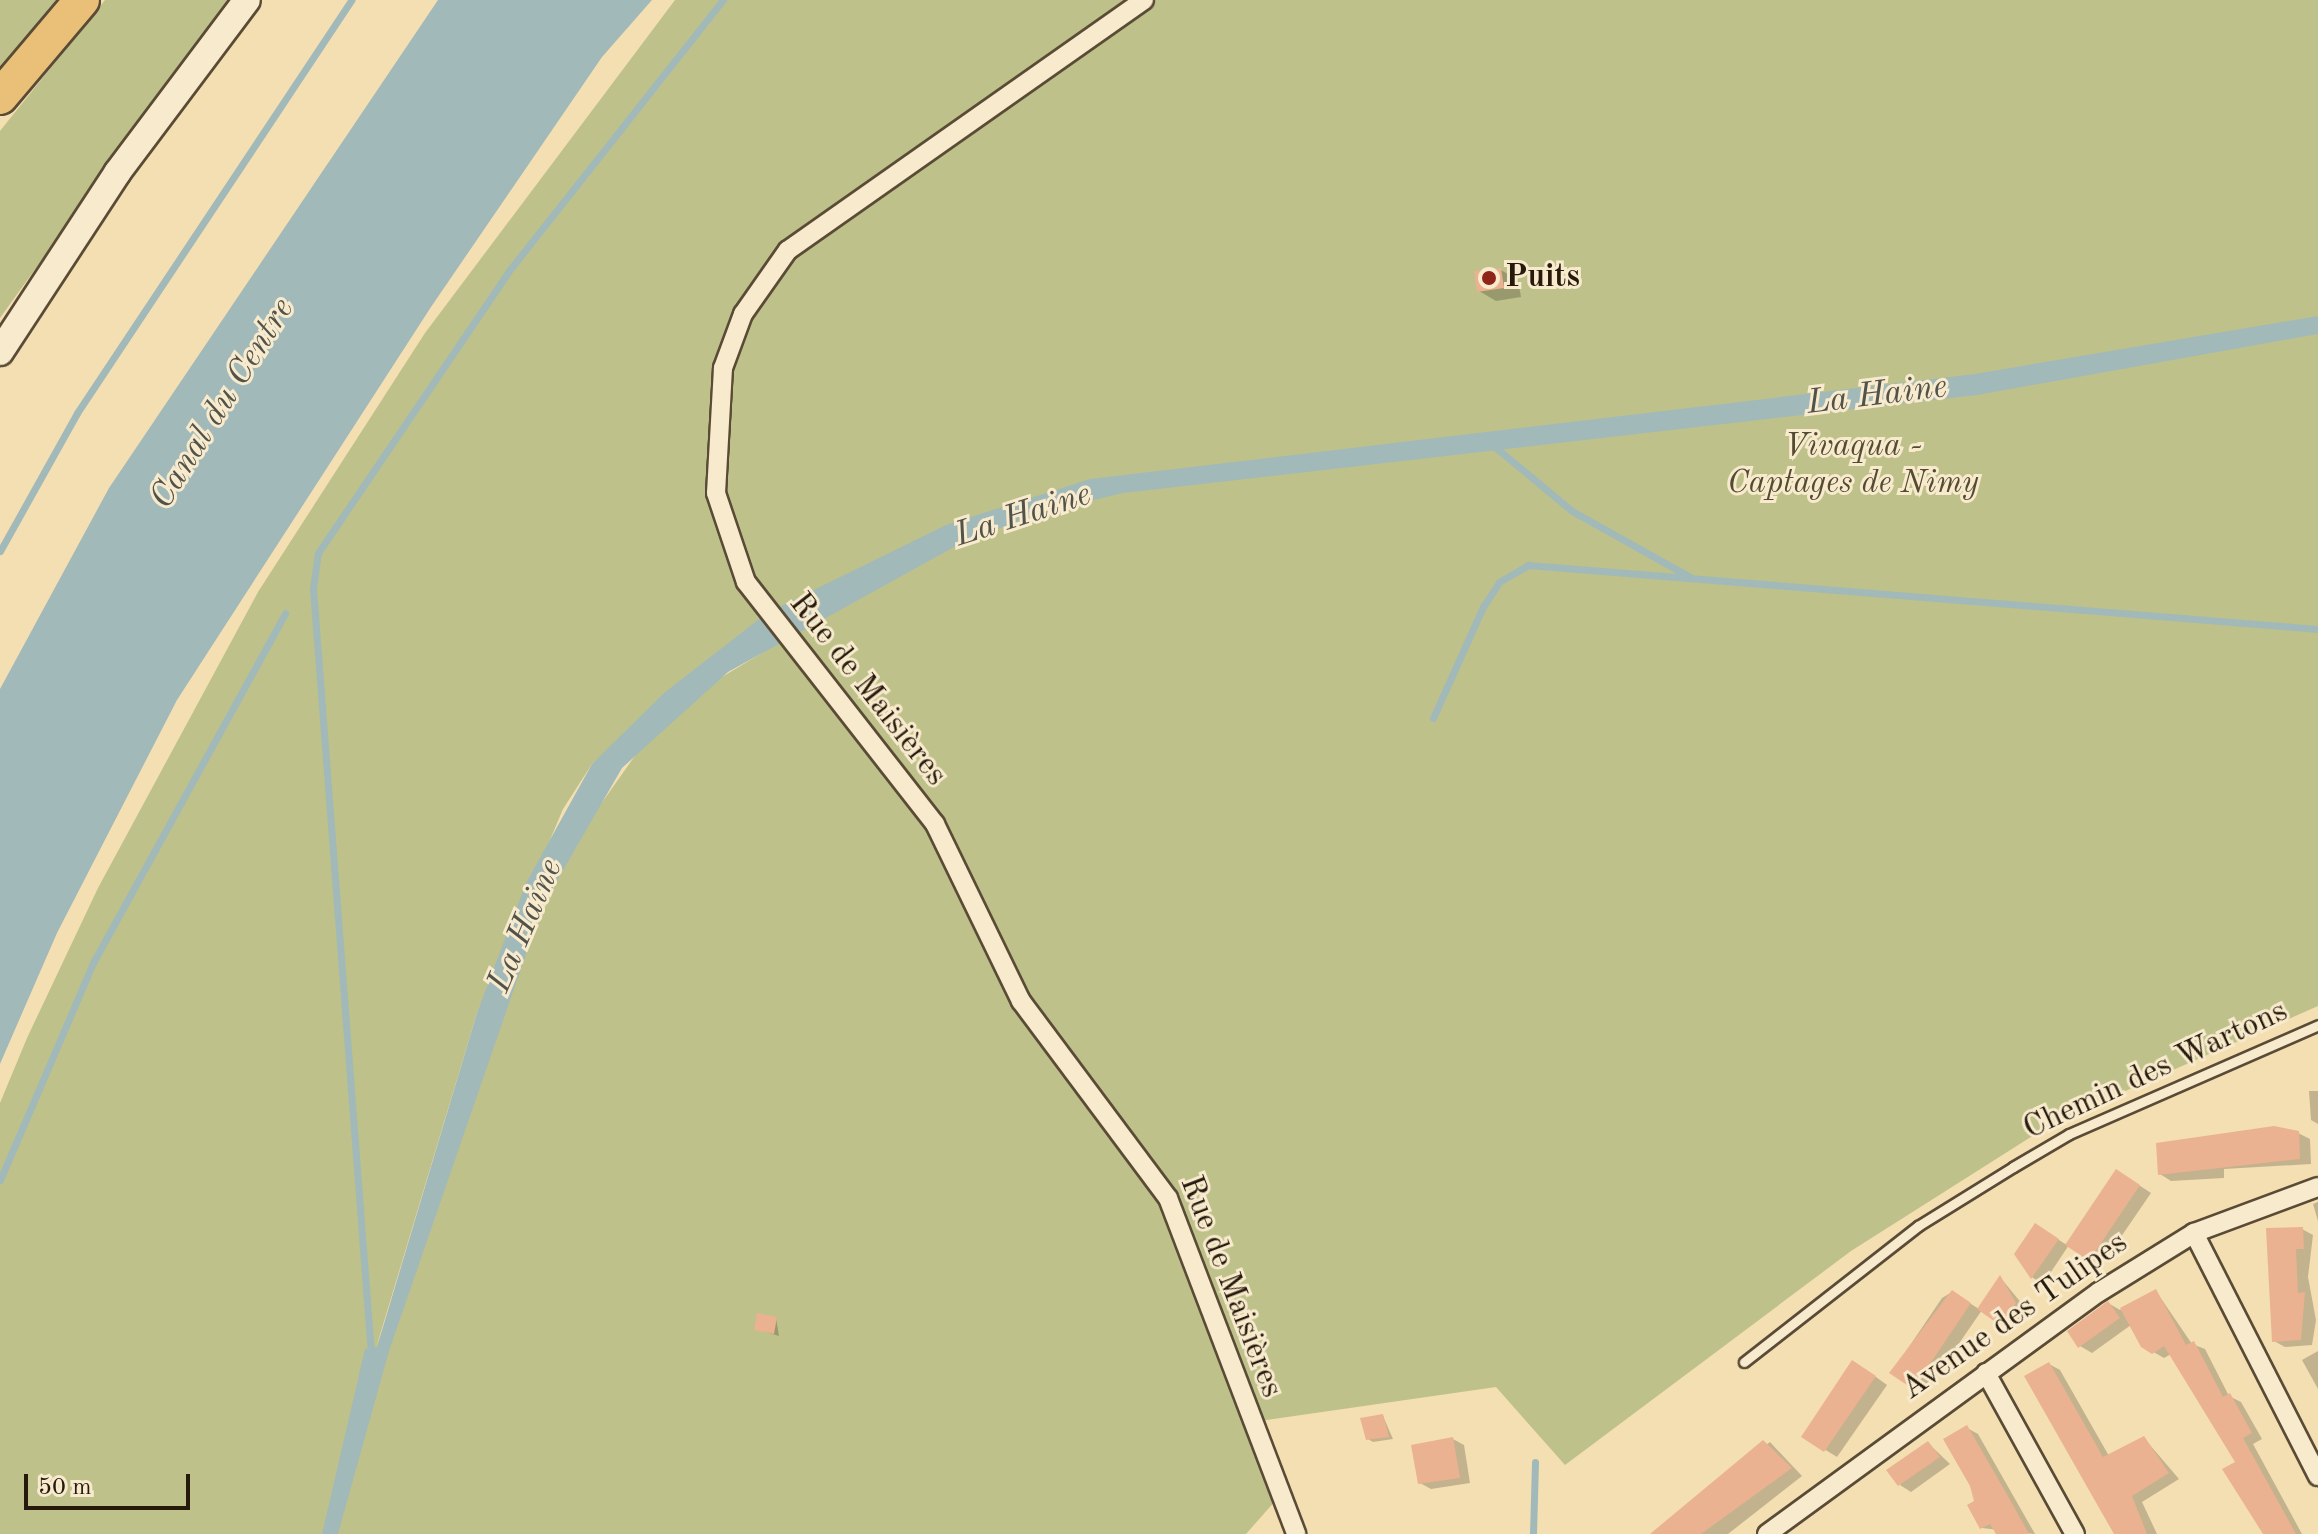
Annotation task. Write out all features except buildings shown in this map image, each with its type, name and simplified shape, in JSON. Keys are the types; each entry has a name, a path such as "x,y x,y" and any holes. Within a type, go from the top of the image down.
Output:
{"highway":[{"path":"0,97 82,0"}],"main road":[{"path":"0,352 117,173 247,0"}],"street":[{"name":"Rue de Maisières","path":"1144,0 814,226 765,278 723,368 714,461 728,540 761,605 792,648 935,824 1021,1001 1168,1198 1296,1534"},
{"name":"Avenue des Tulipes","path":"1767,1534 1986,1373 2194,1233 2318,1187"},
{"path":"2194,1233 2318,1476"},
{"path":"1986,1373 2075,1534"}],"lane":[{"name":"Chemin des Wartons","path":"1744,1362 1918,1226 2035,1154 2318,1025"}],"green space":[{"path":"0,0 69,0 0,82"},
{"path":"105,0 229,0 0,318 0,131"},
{"name":"Vivaqua - Captages de Nimy","path":"675,0 2318,0 2318,1006 2053,1123 1851,1251 1565,1465 1496,1387 1252,1422 1284,1491 1246,1534 0,1534 0,1103 98,888 258,592 425,333","holes":["744,631 785,639 702,689 649,736 574,842 512,982 376,1348 477,1013 563,809 592,764"]}],"water":[{"name":"Canal du Centre","path":"438,0 652,0 602,57 431,307 177,700 57,933 0,1064 0,689 109,488"},
{"name":"La Haine","path":"2318,316 2318,334 1977,395 1123,493 1035,514 954,547 728,672 622,768 543,905 389,1351 338,1534 322,1534 365,1349 377,1347 477,1013 526,883 592,764 664,693 767,613 946,525 1090,479 1975,374"}],"waterway":[{"path":"0,551 77,413 351,0"},
{"path":"371,1354 313,588 318,553 508,272 723,0"},
{"path":"1495,447 1572,511 1690,577"},
{"path":"1433,718 1483,607 1499,582 1528,565 2318,629"},
{"path":"0,1180 94,961 285,613"},
{"path":"1533,1534 1535,1462"}],"place":[{"name":"Puits","path":"1489,278"}]}
